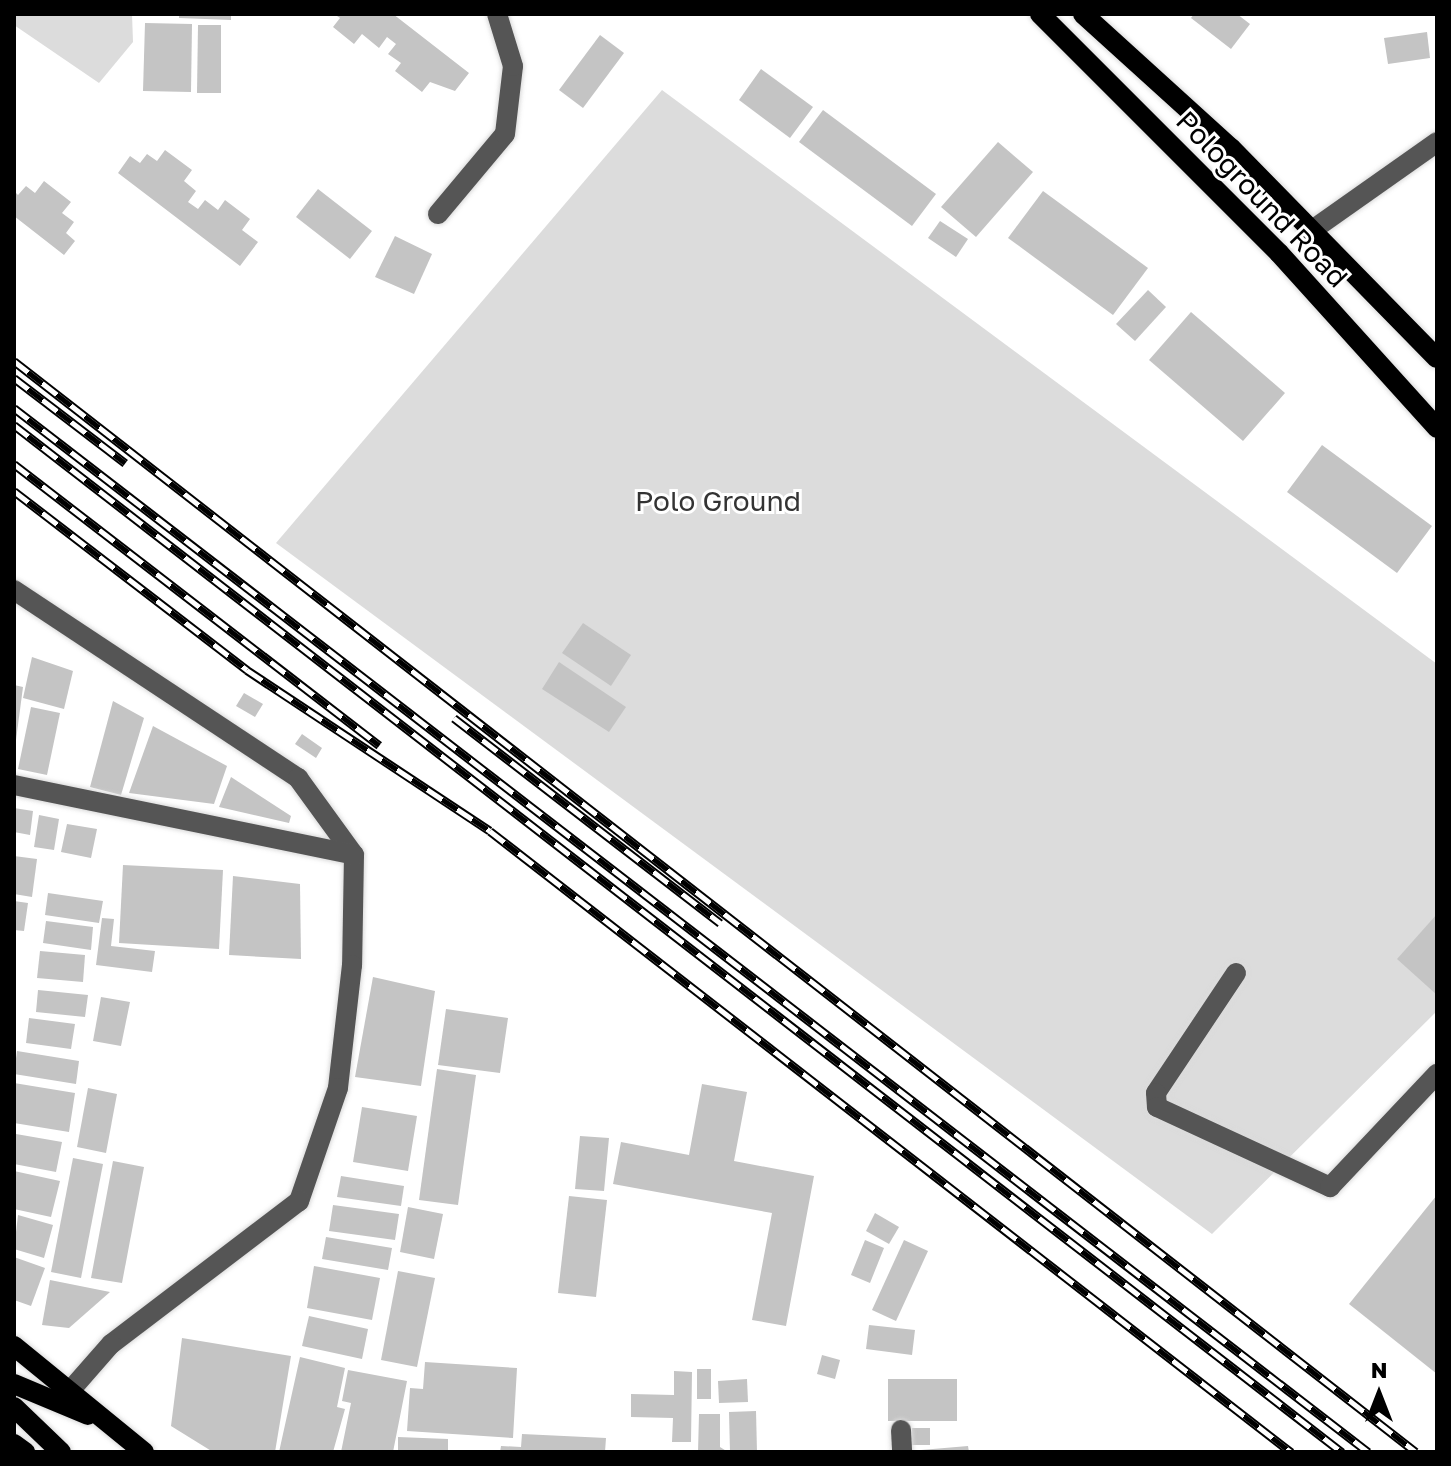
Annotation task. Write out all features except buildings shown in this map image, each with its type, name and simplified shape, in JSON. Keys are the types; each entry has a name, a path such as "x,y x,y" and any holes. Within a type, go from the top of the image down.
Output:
{"main road":[{"name":"Pologround Road","path":"1040,14 1279,253 1437,428"},
{"name":"Pologround Road","path":"1083,14 1231,148 1437,358"},
{"path":"14,1346 144,1452"},
{"path":"14,1384 107,1424"},
{"path":"14,1407 61,1452"},
{"path":"14,1444 25,1452"}],"street":[{"path":"438,214 505,134 513,66 497,14"},
{"path":"1311,231 1437,142"},
{"path":"14,590 298,778 354,855 352,965 338,1088 299,1201 111,1344 69,1392"},
{"path":"14,785 354,855"},
{"path":"1236,973 1156,1093 1157,1107 1330,1187 1437,1074"},
{"path":"901,1430 902,1452"}],"green space":[{"path":"14,14 132,14 133,42 99,83 14,25"},
{"name":"Polo Ground","path":"662,90 1437,664 1437,1011 1212,1234 276,543"}],"railway":[{"path":"14,361 1416,1452"},
{"path":"14,378 125,463"},
{"path":"14,408 1368,1452"},
{"path":"14,425 1342,1452"},
{"path":"14,464 379,745"},
{"path":"14,491 247,670 490,831 1291,1452"},
{"path":"454,718 720,923"}]}
